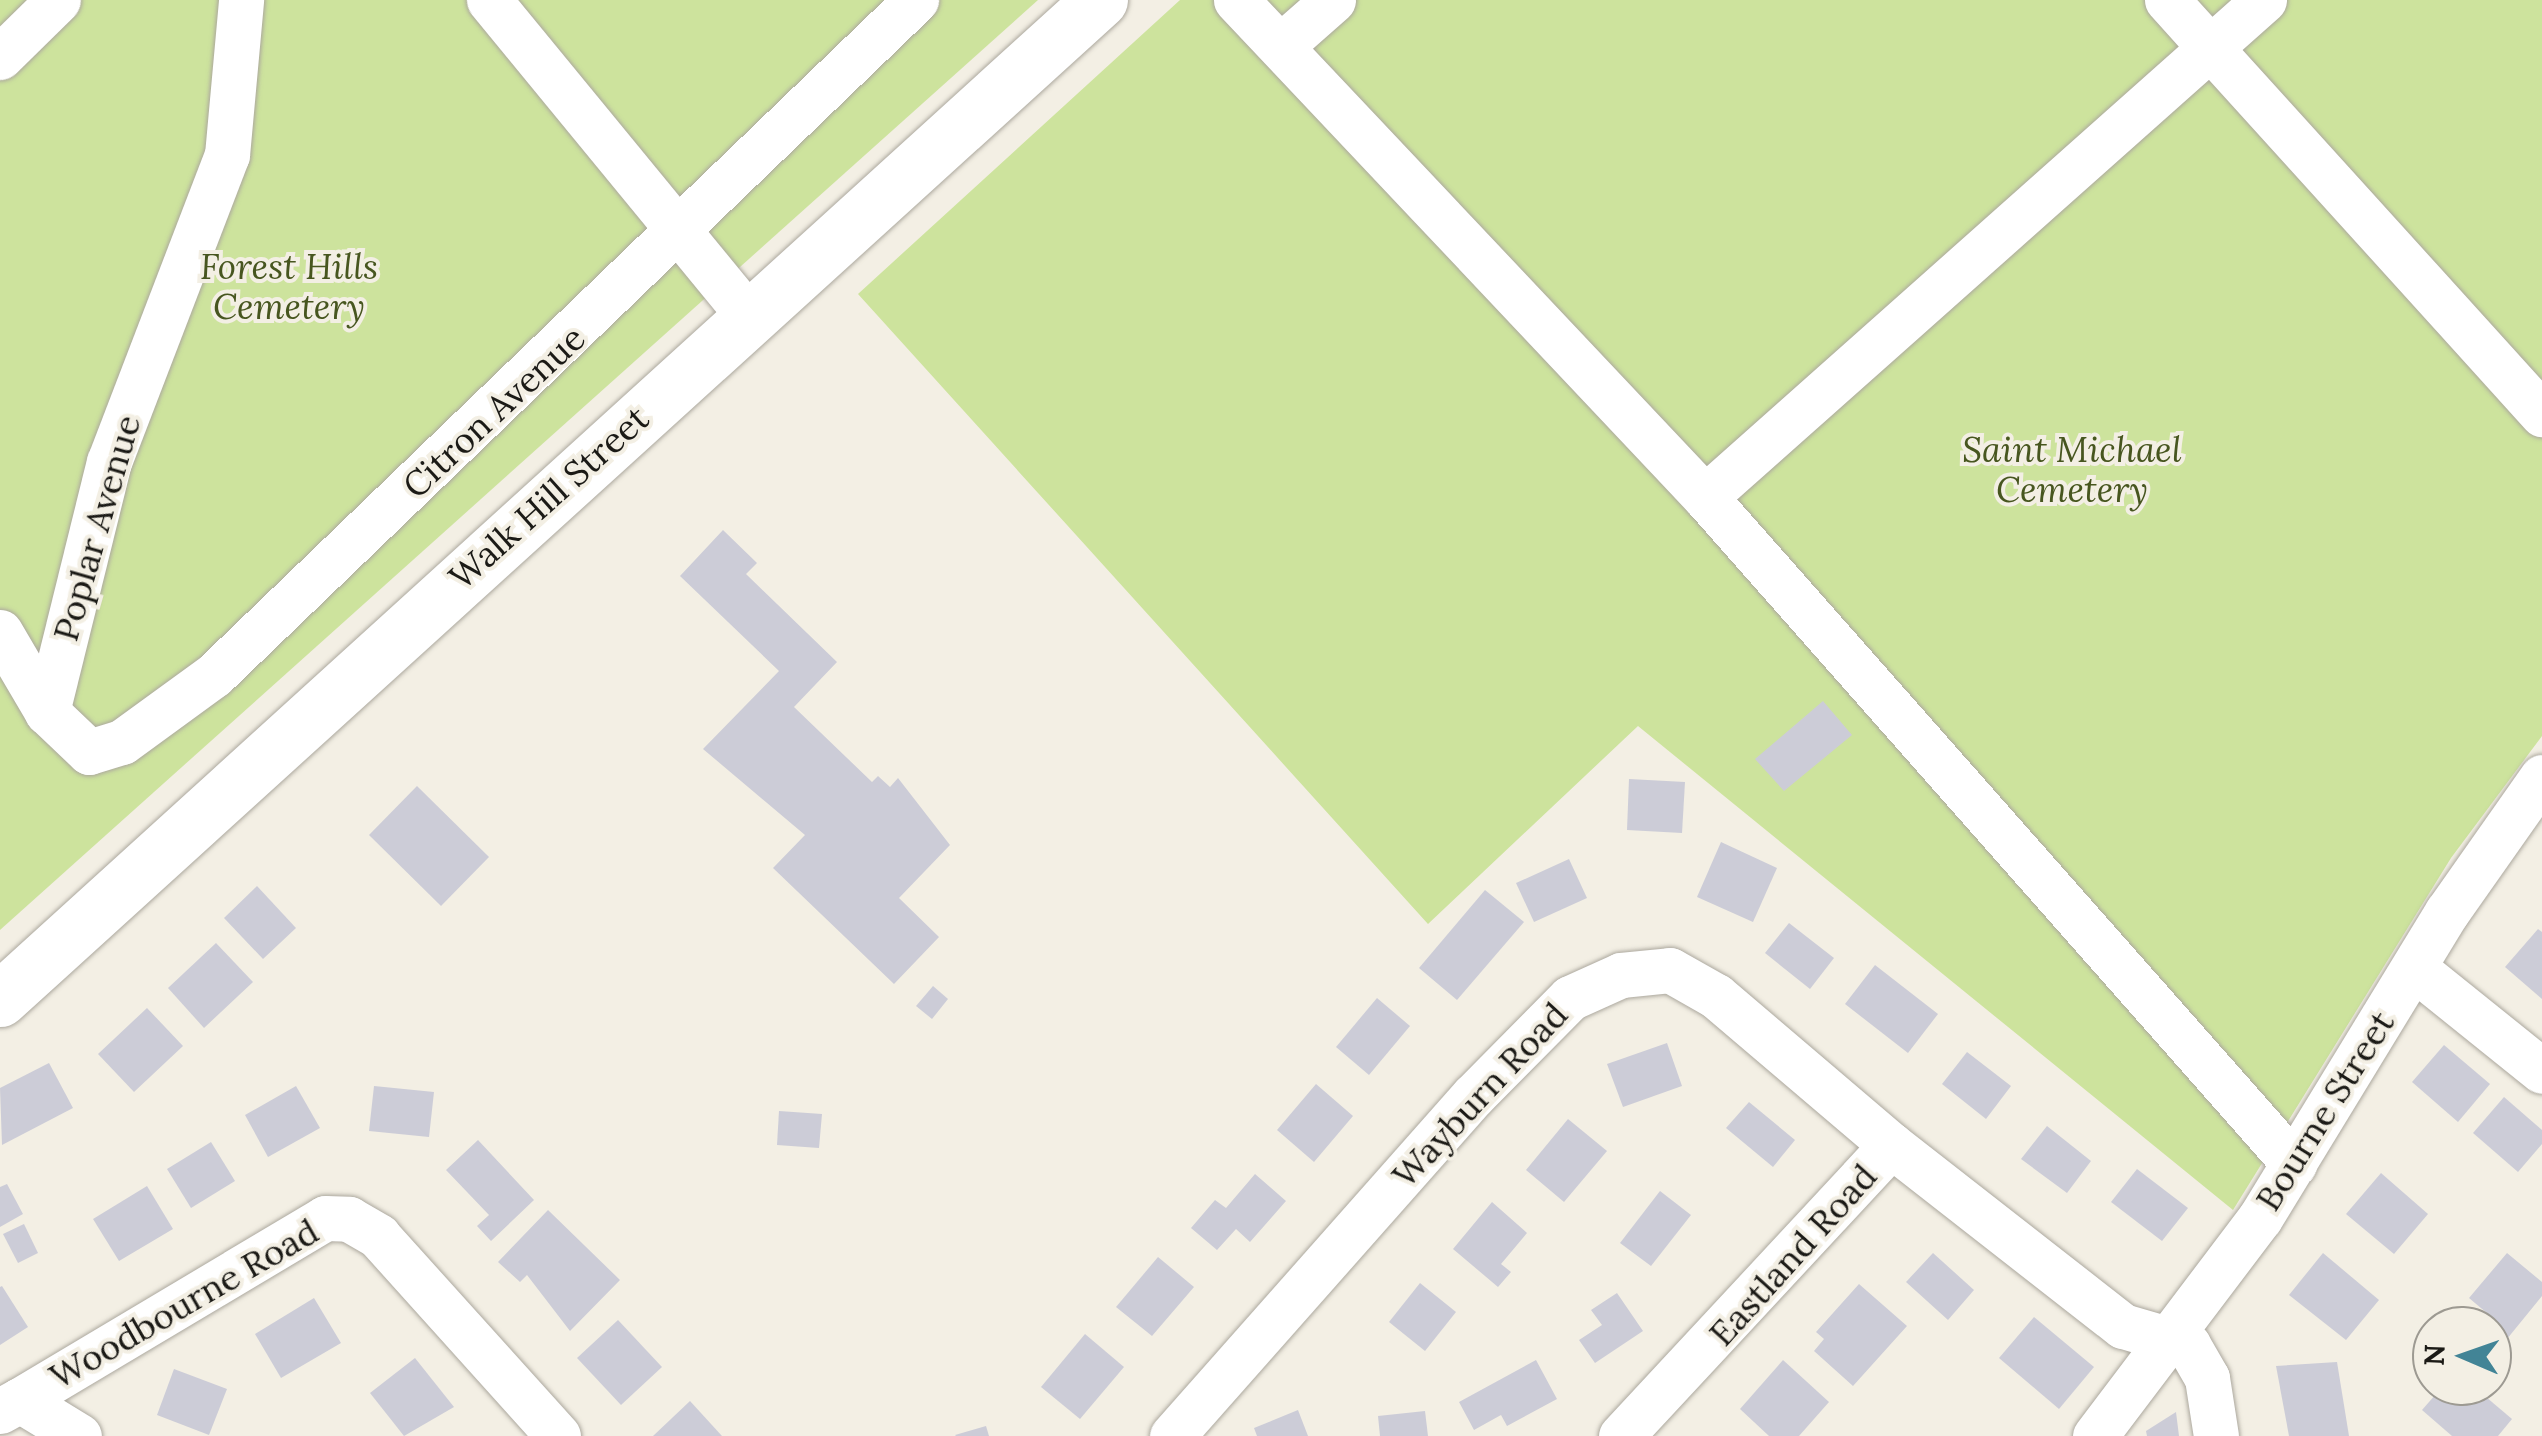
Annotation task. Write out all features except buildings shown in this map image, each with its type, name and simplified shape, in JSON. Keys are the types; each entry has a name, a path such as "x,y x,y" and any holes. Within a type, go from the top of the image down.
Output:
{"main road":[{"name":"Walk Hill Street","path":"0,999 1100,0"}],"street":[{"path":"0,56 58,0"},
{"name":"Poplar Avenue","path":"47,712 109,462 227,155 241,0"},
{"path":"489,0 749,317"},
{"name":"Citron Avenue","path":"47,712 89,752 122,742 214,675 683,234 916,0"},
{"path":"1236,0 1705,497 2294,1164"},
{"path":"1282,45 1333,0"},
{"path":"2168,0 2542,414"},
{"path":"1705,497 2264,0"},
{"path":"0,632 47,712"},
{"name":"Bourne Street","path":"2095,1436 2294,1164 2414,968 2542,777"},
{"path":"2414,968 2542,1071"},
{"name":"Wayburn Road","path":"1172,1436 1487,1082 1570,998 1620,975 1670,970 1716,996 1891,1145"},
{"name":"Eastland Road","path":"1621,1436 1891,1145 2123,1326 2169,1339"},
{"name":"Woodbourne Road","path":"10,1406 325,1218 349,1220 378,1236 558,1436"},
{"path":"2169,1339 2200,1360 2216,1436"},
{"path":"10,1406 80,1436"}],"green space":[{"name":"Forest Hills Cemetery","path":"0,0 1038,0 0,930"},
{"name":"Saint Michael Cemetery","path":"1180,0 2542,0 2542,736 2451,858 2233,1210 1638,726 1428,924 858,294"}]}
